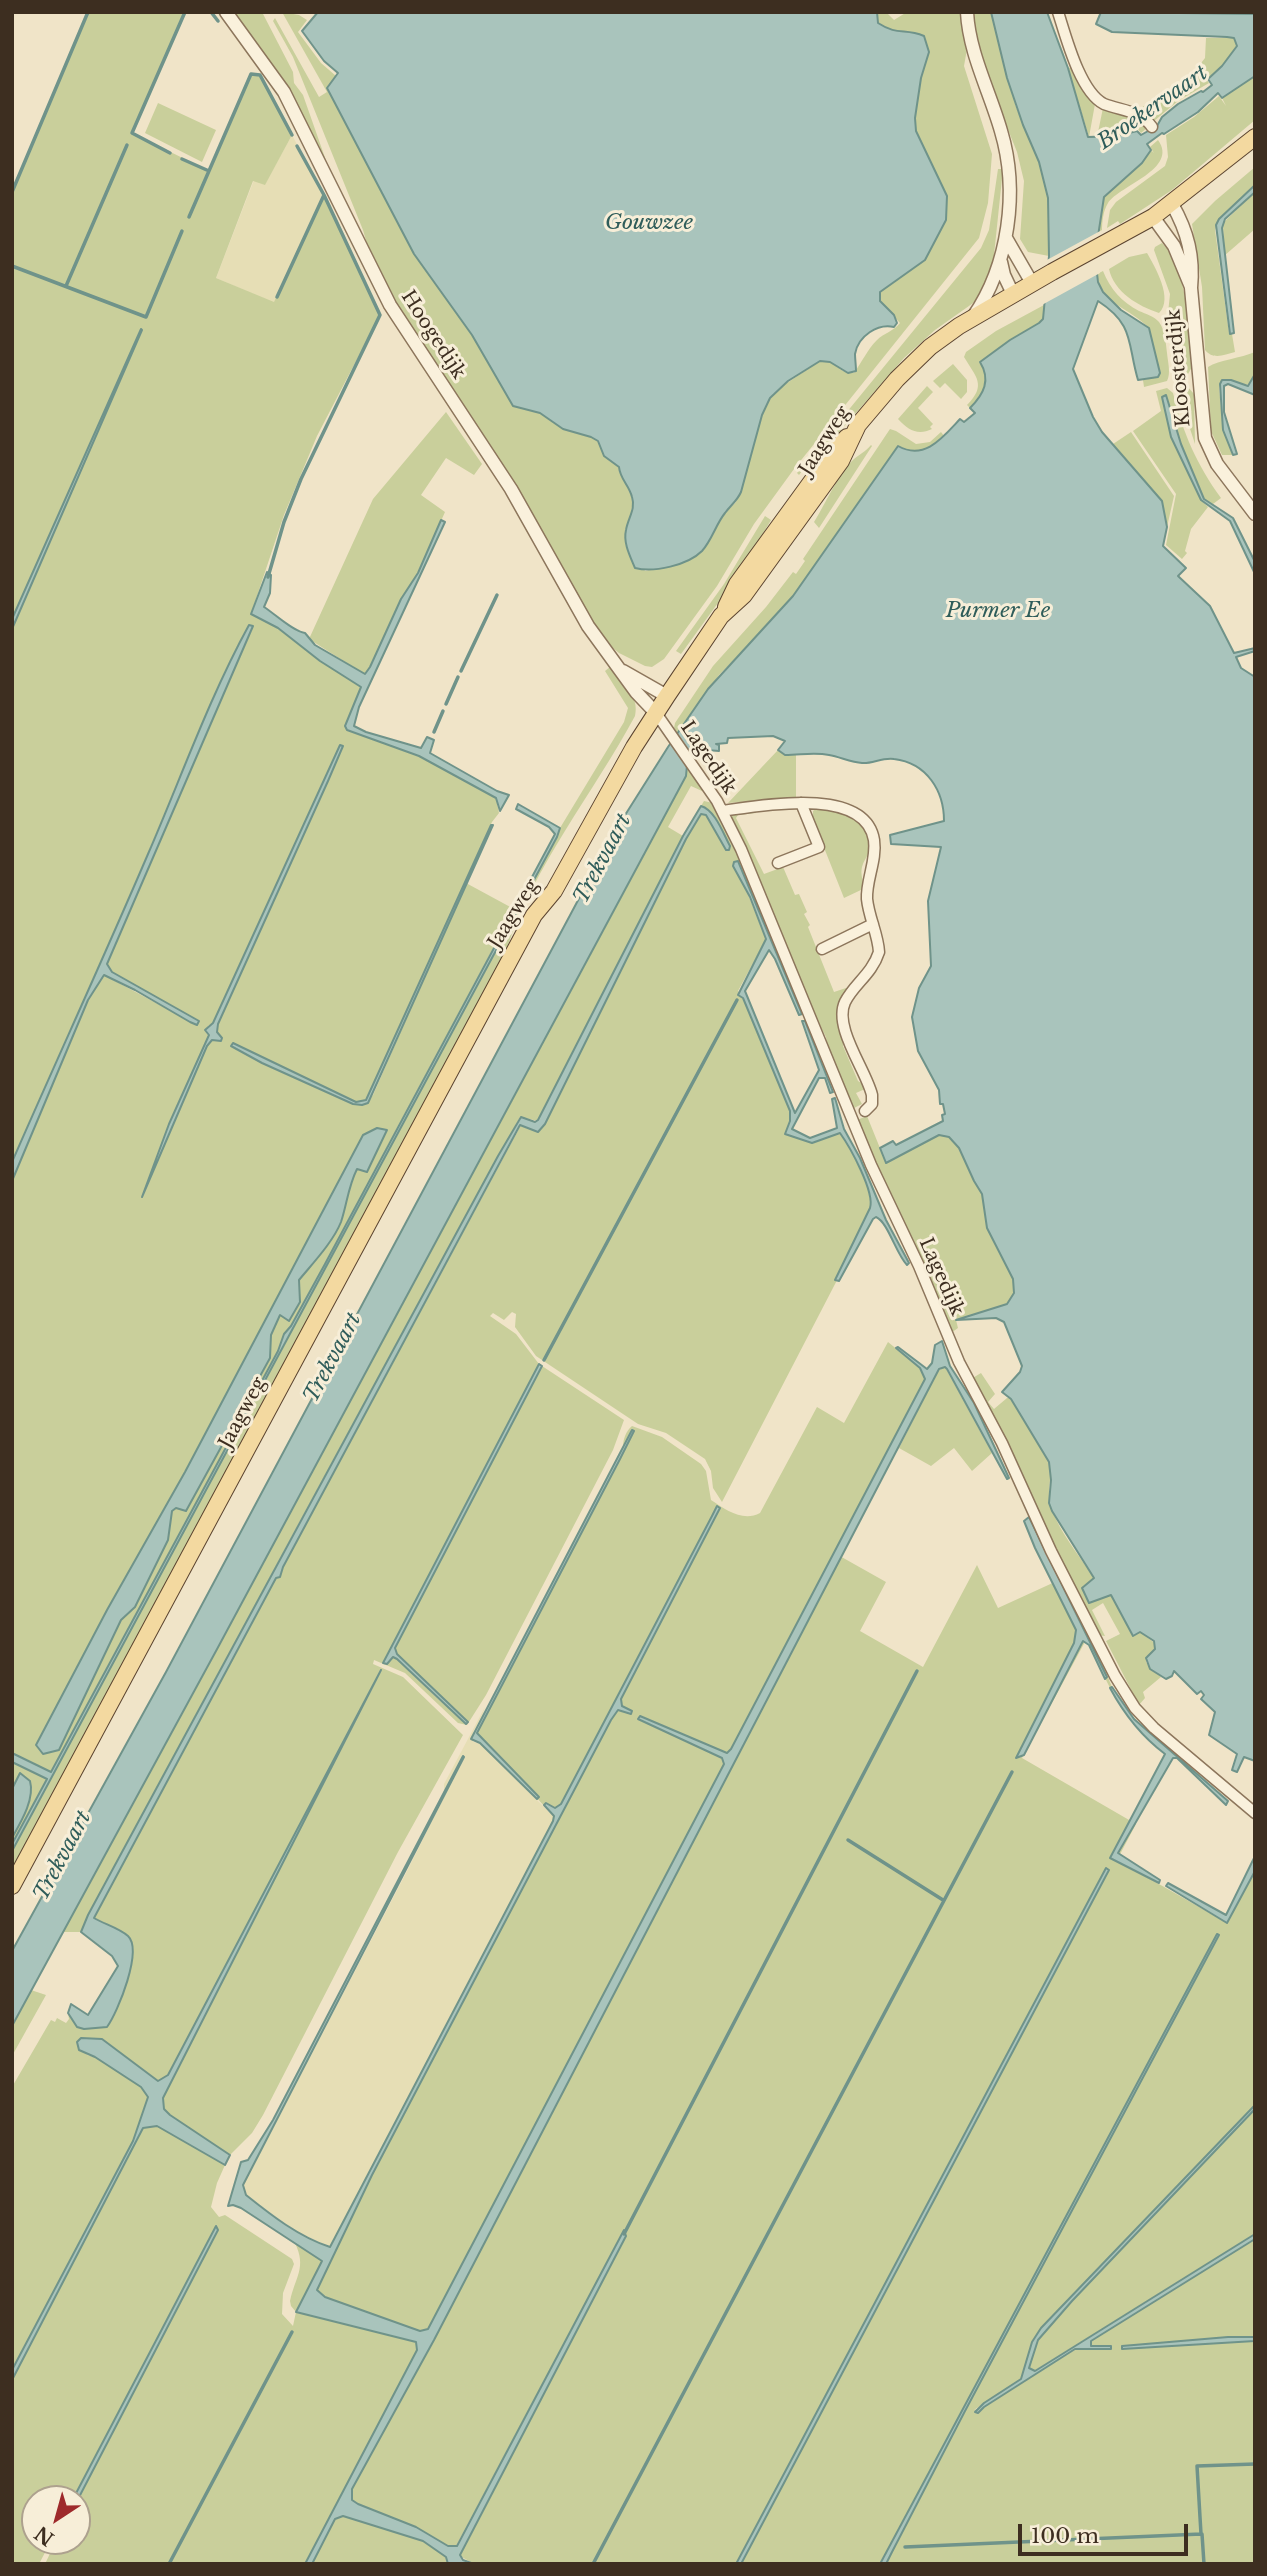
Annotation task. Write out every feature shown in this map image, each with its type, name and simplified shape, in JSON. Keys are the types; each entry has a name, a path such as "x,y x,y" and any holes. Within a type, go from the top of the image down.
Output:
{"main road":[{"name":"Jaagweg","path":"12,1886 534,915 554,891 656,713 722,616 744,595 841,461 858,425 916,360 946,335 1013,294 1153,217 1255,136"}],"street":[{"name":"Hoogedijk","path":"226,12 284,92 390,305 511,489 588,626 636,692 656,713"},
{"path":"967,12 972,45 1009,159 1010,195 1006,238 1001,255 989,292 972,319"},
{"path":"1058,12 1089,91 1103,103 1137,114 1152,127"},
{"name":"Kloosterdijk","path":"1172,204 1188,236 1193,268 1191,288 1205,438 1217,464 1255,514"},
{"name":"Kloosterdijk","path":"1153,217 1174,246 1191,288"},
{"path":"1006,238 1036,281"},
{"path":"1001,255 1004,275 1013,294"},
{"name":"Hoogedijk","path":"623,671 667,696"},
{"name":"Lagedijk","path":"656,713 722,811 750,866 871,1166 919,1266 958,1362 1002,1443 1051,1551 1115,1676 1135,1708 1149,1723 1255,1813"},
{"path":"722,811 801,803 845,809 859,815 869,828 874,843 867,897 878,943 876,960 845,1002 842,1013 845,1031 872,1096 872,1104 865,1111"},
{"path":"778,863 819,847 801,803"},
{"path":"822,949 873,924"}],"shaded area":[{"path":"292,135 324,195 274,303 216,278 254,180 265,184"},
{"path":"485,1707 473,1732 473,1742 480,1743 557,1820 330,2247 297,2232 246,2195 243,2186 406,1873 463,1756 444,1791 444,1784"}],"green space":[{"path":"88,12 185,12 132,133 209,171 251,74 260,75 292,135 265,185 253,181 216,278 274,302 324,195 380,315 317,436 284,515 251,614 278,628 320,661 361,687 345,726 347,730 419,756 496,798 499,813 492,822 366,1100 356,1102 232,1043 262,1063 353,1104 362,1105 373,1095 466,883 514,909 51,1773 12,1753 12,1181 88,999 104,975 197,1025 199,1021 112,972 106,964 253,627 230,661 12,1162 12,192","holes":["340,745 343,746 328,781 218,1024 217,1032 221,1040 212,1040 207,1046 149,1180 169,1124 209,1035 208,1026 213,1023","377,1128 387,1131 367,1171 357,1169 341,1222 333,1237 299,1280 300,1302 289,1321 280,1314 271,1335 270,1358 186,1510 176,1508 172,1511 168,1540 135,1606 121,1620 43,1754 36,1745 107,1610 185,1472 363,1135"]},
{"path":"231,12 262,12 293,72 294,83 303,95 329,169 348,212 319,156"},
{"path":"282,12 299,15 307,20 298,32 321,63 336,76 328,88 414,254 472,335 513,406 540,413 563,429 598,441 604,456 619,467 632,499 631,515 625,531 645,571 690,560 702,551 725,513 736,502 762,415 778,389 820,361 830,362 843,371 854,373 873,344 900,323 880,301 880,292 925,260 946,220 938,178 916,131 915,118 921,78 929,52 923,36 885,27 878,23 877,12 886,12 894,20 907,12 962,12 967,49 964,66 992,154 988,203 979,238 794,469 754,524 717,586 664,659 652,667 619,653 608,644 586,613 528,508 395,304 372,261 363,230 293,57 273,21 275,18 319,97 327,92"},
{"path":"974,12 991,12 1016,107 1039,162 1048,198 1049,256 1028,252 1020,239 1024,181 1017,152 993,92 975,32"},
{"path":"1206,38 1234,38 1237,46 1208,79 1201,72 1209,83 1178,101 1154,121 1151,114 1141,108 1194,72 1205,58"},
{"path":"1073,67 1095,104 1089,137 1068,68"},
{"path":"1255,76 1255,120 1172,190 1120,224 1118,221 1107,228 1110,210 1116,202 1165,166 1168,157 1166,135 1219,96 1226,106 1222,98"},
{"path":"158,103 216,130 202,162 145,133"},
{"path":"1103,108 1132,116 1147,128 1141,133 1134,124 1137,131 1116,137 1097,137"},
{"path":"1158,140 1162,150 1161,160 1145,176 1114,196 1105,209 1102,231 1098,233 1104,197 1142,163 1151,150 1154,153 1150,147"},
{"path":"1255,167 1255,185 1219,219 1215,230 1229,333 1232,334 1235,352 1215,356 1205,350 1202,287 1192,224"},
{"path":"998,169 1003,169 992,274 976,301 935,330 904,358 799,475 797,473 981,248 989,230"},
{"path":"1255,192 1255,229 1224,256 1223,223"},
{"path":"1162,243 1177,268 1186,301 1192,367 1188,374 1180,378 1175,376 1167,323 1170,294 1154,250"},
{"path":"1147,253 1164,292 1165,300 1159,313 1121,291 1109,269 1129,257"},
{"path":"1103,271 1109,284 1122,299 1155,318 1161,325 1168,364 1167,381 1144,387 1143,380 1158,377 1160,373 1149,328 1105,293 1097,274"},
{"path":"1044,305 1040,323 1010,340 984,368 983,390 970,408 967,405 977,392 978,381 964,357 966,352 996,331"},
{"path":"1255,352 1255,374 1249,385 1225,380 1219,387 1223,430 1233,455 1222,455 1211,431 1208,367"},
{"path":"953,364 967,380 967,392 961,399 945,383 940,388 933,381"},
{"path":"927,386 933,392 918,408 933,424 930,427 932,429 914,431 898,419"},
{"path":"1187,386 1194,394 1195,444 1178,392 1179,387"},
{"path":"1167,388 1173,393 1181,422 1198,461 1221,498 1213,504 1204,499 1162,397 1171,437 1201,500 1208,507 1191,529 1185,551 1187,553 1182,559 1166,545 1176,494 1133,431 1161,411 1156,391"},
{"path":"446,412 482,464 474,475 446,458 421,495 445,512 418,573 401,599 370,667 364,674 309,639 373,499"},
{"path":"890,429 916,444 930,442 941,432 944,436 926,448 915,451 903,449 887,461 793,596 719,675 678,734 674,728 675,723 713,666 766,607 793,572 796,574 805,561 803,559"},
{"path":"1131,432 1174,496 1167,527 1162,501 1113,444"},
{"path":"871,445 819,528 814,522 838,480 848,465"},
{"path":"765,516 771,520 739,574 681,654 676,651 724,584"},
{"path":"610,667 632,696 635,716 533,887 507,948 12,1870 12,1851 560,828 624,722 628,708 605,671"},
{"path":"778,750 785,755 796,755 796,797 728,803"},
{"path":"687,765 704,790 691,786 668,827 683,836 538,1121 520,1117 81,1932 62,1932 656,833 686,776"},
{"path":"704,801 713,803 749,872 803,1014 790,989 771,936 743,882 766,939 738,991 790,1111 786,1132 807,1142 841,1128 876,1205 722,1502 713,1488 711,1471 705,1459 666,1433 638,1424 536,1356 515,1327 516,1314 512,1312 504,1320 493,1313 490,1316 516,1334 539,1364 384,1663 393,1657 397,1659 438,1699 467,1722 397,1654 395,1648 542,1366 624,1420 613,1450 486,1695 467,1725 458,1723 405,1673 374,1660 373,1664 403,1677 463,1735 398,1852 252,2133 230,2155 170,2115 164,2109 163,2098 381,1671 168,2075 158,2081 102,2039 81,2038 87,2055 95,2057 141,2087 148,2096 133,2141 12,2370 12,2087 51,2020 55,2022 57,2018 66,2023 69,2019 68,2013 77,2027 84,2029 107,2027 111,2020 127,1982 132,1944 126,1934 94,1918 521,1125 538,1132 701,814 706,815 726,850 730,846 708,809 701,806"},
{"path":"817,808 855,820 867,832 870,841 869,852 863,863 863,889 844,898 813,820 813,811"},
{"path":"756,811 738,815 736,818 764,874 783,867 795,895 799,894 807,912 804,914 810,925 808,927 834,992 849,987 843,1046 858,1081 865,1089 856,1093 862,1104 854,1108 731,818 733,814"},
{"path":"867,1116 886,1163 939,1135 949,1137 959,1148 982,1194 987,1228 1013,1279 1014,1293 1007,1304 956,1320 958,1328 951,1333 857,1120"},
{"path":"888,1342 920,1368 925,1379 853,1518 838,1555 886,1582 860,1631 923,1667 977,1565 998,1608 1057,1581 1087,1639 1090,1634 1112,1687 1110,1688 1086,1640 1022,1758 1136,1824 1117,1860 1227,1923 1255,1871 1255,2105 1041,2328 1032,2342 1021,2379 974,2410 984,2407 1076,2349 1092,2350 1110,2346 1091,2346 1091,2341 1255,2239 1255,2337 1122,2349 1255,2341 1255,2564 886,2564 971,2399 1219,1936 1217,1934 880,2564 741,2564 1109,1870 1106,1868 736,2564 474,2564 460,2556 626,2236 624,2231 456,2546 448,2546 416,2527 359,2504 352,2500 352,2491 337,2519 343,2516 415,2537 440,2551 449,2561 448,2564 45,2564 49,2555 91,2555 91,2485 85,2485 218,2230 216,2226 80,2485 21,2485 21,2555 44,2555 39,2564 12,2564 12,2380 143,2128 157,2126 225,2165 211,2207 219,2217 225,2215 292,2259 294,2264 283,2293 282,2314 293,2326 296,2312 290,2301 300,2266 295,2243 323,2261 557,1820 477,1733 634,1431 623,1447 628,1430 632,1426 662,1437 701,1464 706,1471 711,1500 735,1514 747,1516 760,1513 817,1407 844,1423","holes":["322,2275 316,2290 325,2297 420,2331 427,2329 416,2342 297,2312"]},
{"path":"945,1367 992,1453 972,1471 954,1448 931,1466 899,1448 938,1371"},
{"path":"981,1373 995,1394 988,1402 994,1409 1010,1398 1049,1462 1049,1495 1054,1516 1094,1578 1083,1586 1104,1598 1111,1595 1133,1636 1140,1632 1156,1644 1146,1662 1161,1677 1143,1692 1145,1698 1139,1705 1106,1641 1120,1634 1103,1603 1092,1610 1105,1636 1098,1635 1045,1531 1029,1489 971,1379"},
{"path":"12,1762 47,1779 12,1844 12,1838 23,1819 32,1787 20,1773 12,1789"},
{"path":"31,1990 46,1995 12,2056 12,2026"},
{"path":"1255,2109 1255,2234 1034,2371 1028,2368 1038,2340 1072,2301"}],"water":[{"name":"Gouwzee","path":"318,12 877,12 878,23 885,27 924,36 929,52 921,78 915,118 916,131 947,196 946,220 925,260 880,292 880,301 894,315 897,323 894,327 875,329 864,336 855,354 856,371 848,373 830,362 820,361 788,381 770,398 762,415 741,492 722,517 705,547 696,556 661,569 635,568 625,540 633,501 619,467 604,456 598,441 563,429 540,413 513,406 472,335 414,254 327,88 338,73 324,61 302,31"},
{"name":"Purmer Ee","path":"991,12 1047,12 1068,68 1088,137 1137,131 1141,135 1157,126 1162,117 1178,104 1212,85 1208,79 1237,46 1234,38 1227,37 1112,32 1096,24 1101,12 1255,14 1255,76 1222,98 1218,93 1198,112 1147,144 1151,150 1142,163 1104,197 1095,256 1098,282 1103,292 1121,310 1149,328 1160,373 1158,377 1138,380 1124,327 1110,310 1098,301 1073,369 1102,432 1162,501 1167,527 1163,546 1186,568 1178,576 1210,606 1234,653 1255,648 1255,651 1236,657 1241,668 1255,677 1255,1761 1244,1757 1237,1772 1232,1770 1237,1754 1209,1735 1215,1712 1201,1699 1204,1695 1201,1691 1197,1694 1174,1671 1172,1676 1166,1679 1150,1669 1146,1658 1155,1649 1154,1641 1140,1632 1133,1636 1111,1595 1089,1603 1082,1588 1094,1578 1052,1511 1049,1503 1049,1462 1011,1399 1002,1392 1022,1366 1004,1322 996,1318 956,1320 1007,1304 1014,1293 1013,1279 987,1228 982,1194 959,1148 949,1137 939,1135 886,1163 880,1148 893,1141 896,1145 943,1121 942,1115 945,1114 943,1104 940,1104 939,1090 918,1051 912,1017 919,988 931,966 928,901 941,847 891,844 890,835 944,821 937,789 924,772 906,762 890,759 862,763 823,754 785,755 778,750 785,741 773,736 728,738 727,743 716,744 719,745 719,751 707,750 687,765 686,776 12,2026 12,1951 166,1672 615,831 708,689 793,596 898,446 917,451 925,449 940,439 960,419 964,422 975,413 970,408 982,392 985,381 980,362 1043,319 1049,256 1048,198 1039,162 1007,78"},
{"path":"1255,185 1255,192 1225,219 1222,228 1234,333 1230,334 1216,225"},
{"path":"142,330 12,629 12,619"},
{"path":"1255,374 1255,395 1228,384 1224,386 1224,412 1237,454 1233,455 1223,430 1220,384 1222,380 1231,380 1248,386"},
{"path":"1166,395 1181,444 1204,499 1233,518 1255,562 1255,574 1230,521 1201,500 1171,437 1162,397"},
{"path":"441,520 445,522 359,707 354,726 421,748 427,737 434,740 430,753 497,791 509,795 500,811 496,798 419,756 347,730 345,726 361,687 320,661 278,628 251,614 267,572 271,575 270,593 264,607 290,626 305,633 315,645 365,674 401,599 418,573"},
{"path":"249,625 253,626 107,964 112,972 199,1021 197,1025 190,1022 104,975 88,1000 12,1181 12,1162 131,893 208,709"},
{"path":"340,745 343,746 328,781 218,1024 217,1032 222,1038 221,1041 212,1040 207,1046 142,1197 169,1124 209,1035 205,1030 213,1023"},
{"path":"518,804 560,828 557,837 12,1851 12,1844 47,1779 12,1762 12,1753 51,1772 555,834 549,827 516,809"},
{"path":"701,806 710,812 718,823 730,846 729,850 726,850 706,815 701,814 686,839 545,1124 538,1132 520,1125 280,1577 276,1578 94,1918 128,1936 132,1943 131,1967 117,2008 107,2027 77,2027 68,2013 71,2004 88,2015 118,1966 112,1956 81,1932 88,1915 498,1156 521,1117 535,1122 538,1120 683,836"},
{"path":"491,825 368,1103 353,1104 231,1046 233,1043 356,1102 366,1100"},
{"path":"738,861 802,1014 799,1015 769,950 745,991 795,1113 819,1070 802,1021 805,1021 833,1092 830,1093 825,1078 819,1078 792,1129 810,1138 837,1128 832,1099 835,1098 844,1129 909,1263 907,1265 884,1225 876,1217 839,1281 835,1280 870,1208 869,1192 840,1133 812,1143 785,1134 790,1121 790,1111 743,998 738,995 766,939 750,897 733,866 734,862"},
{"path":"377,1128 387,1130 367,1172 357,1169 341,1222 333,1237 299,1280 300,1302 289,1321 280,1315 271,1335 270,1358 186,1511 176,1508 172,1511 168,1540 135,1607 121,1620 59,1750 43,1754 36,1745 107,1610 185,1472 363,1135"},
{"path":"942,1341 950,1366 974,1403 1009,1478 1007,1479 947,1369 939,1369 434,2340 352,2489 352,2500 358,2504 416,2527 448,2546 457,2546 624,2230 626,2236 460,2555 463,2560 474,2564 448,2564 446,2557 423,2541 343,2516 335,2519 312,2564 305,2564 417,2350 416,2342 296,2312 322,2261 241,2208 228,2206 241,2162 248,2160 273,2120 463,1756 243,2185 246,2195 275,2218 330,2247 553,1821 554,1816 544,1805 546,1803 555,1808 561,1804 717,1506 720,1508 621,1699 622,1706 632,1711 631,1714 618,1710 611,1720 372,2175 317,2290 325,2297 420,2331 428,2329 724,1764 722,1758 638,1719 640,1716 727,1753 731,1749 925,1379 920,1368 896,1348 927,1369 932,1363 935,1345"},
{"path":"539,1364 542,1366 395,1648 397,1654 468,1722 466,1724 397,1659 393,1657 387,1664 383,1663"},
{"path":"632,1430 634,1431 620,1459 477,1733 539,1797 537,1799 480,1743 471,1739"},
{"path":"1029,1517 1107,1677 1105,1679 1089,1645 1083,1641 1024,1755 1016,1758 1074,1643 1076,1630 1035,1548 1024,1521"},
{"path":"381,1670 163,2098 164,2109 170,2115 230,2155 225,2165 157,2126 143,2128 12,2380 12,2370 133,2141 148,2097 141,2087 95,2057 79,2050 77,2042 81,2038 102,2039 158,2081 168,2075"},
{"path":"1112,1687 1134,1719 1228,1801 1226,1805 1177,1758 1173,1758 1118,1853 1160,1880 1159,1883 1110,1858 1165,1754 1148,1740 1127,1716 1115,1698 1110,1688"},
{"path":"20,1773 30,1781 31,1795 12,1838 12,1789"},
{"path":"1255,1856 1255,1871 1227,1923 1166,1886 1168,1883 1226,1915"},
{"path":"1106,1868 1109,1870 741,2564 736,2564"},
{"path":"1217,1934 1219,1935 886,2564 880,2564"},
{"path":"1255,2105 1255,2109 1038,2340 1029,2368 1035,2371 1255,2234 1255,2239 1091,2341 1091,2346 1111,2346 1111,2349 1075,2349 978,2413 975,2412 1021,2379 1032,2342 1041,2328"},
{"path":"216,2226 218,2230 85,2485 80,2485"},
{"path":"1255,2337 1255,2341 1122,2349 1122,2346"}],"pier":[{"path":"1102,230 1098,256 1100,273 1040,306 1045,261"}],"waterway":[{"path":"12,192 88,12"},
{"path":"170,153 132,133 185,12"},
{"path":"211,12 218,21"},
{"path":"189,217 251,74 260,75 292,135"},
{"path":"66,286 127,145"},
{"path":"268,577 284,522 301,479 380,315 324,195 297,146"},
{"path":"182,159 209,171"},
{"path":"277,297 324,195"},
{"path":"12,266 146,317 182,231"},
{"path":"461,671 497,595"},
{"path":"446,704 458,677"},
{"path":"434,732 443,711"},
{"path":"544,1360 737,1000"},
{"path":"624,2234 917,1671"},
{"path":"593,2564 1012,1772"},
{"path":"848,1840 943,1900"},
{"path":"169,2564 292,2332"},
{"path":"905,2547 1201,2534 1197,2466 1255,2464"},
{"path":"1202,2534 1204,2564"}],"water label":[{"name":"Broekervaart","path":"1153,108"},
{"name":"Trekvaart","path":"603,859"},
{"name":"Trekvaart","path":"333,1358"},
{"name":"Trekvaart","path":"63,1856"}]}
